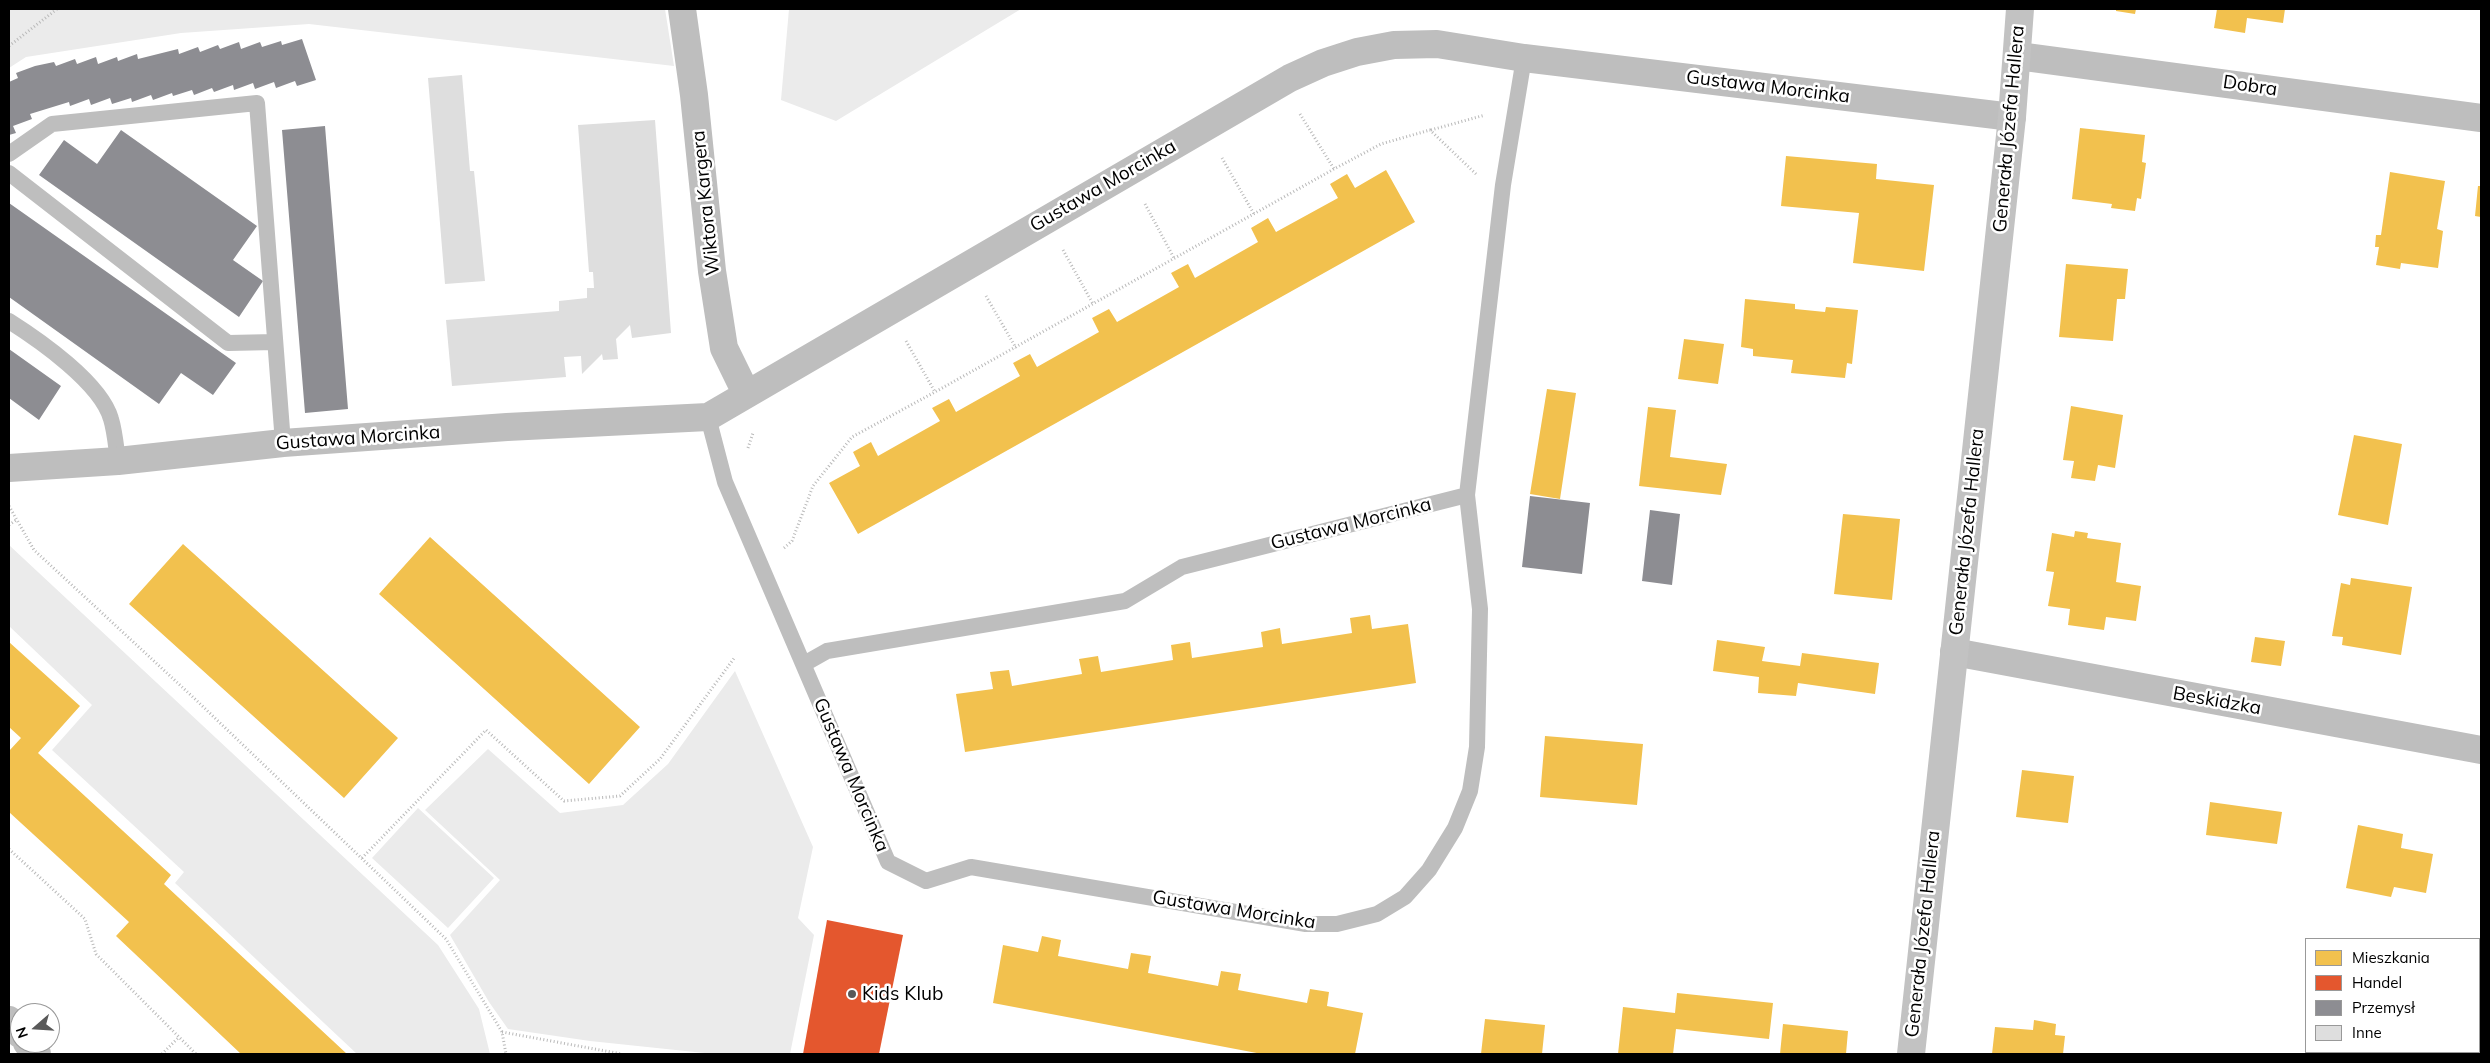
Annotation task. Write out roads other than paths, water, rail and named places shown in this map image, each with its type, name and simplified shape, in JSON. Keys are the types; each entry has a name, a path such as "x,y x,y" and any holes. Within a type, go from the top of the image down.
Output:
{"street":[{"name":"Wiktora Kargera","path":"682,9 694,96 712,271 724,348 746,393"},
{"name":"Generała Józefa Hallera","path":"1911,1054 2012,116 2018,56 2020,9"},
{"name":"Gustawa Morcinka","path":"9,468 118,461 283,443 507,427 708,417 746,393 1290,78 1323,63 1358,52 1403,45 1438,44 1524,58 2012,116"},
{"name":"Dobra","path":"2018,56 2481,118"},
{"name":"Beskidzka","path":"1954,652 2481,750"}],"lane":[{"name":"Gustawa Morcinka","path":"708,417 725,482 888,862 926,881 971,867 1306,924 1337,924 1376,914 1405,897 1429,870 1454,828 1470,791 1477,747 1480,609 1467,495 1503,185 1524,58"},
{"path":"9,154 52,124 257,103 283,443"},
{"path":"9,173 228,343 275,342"},
{"path":"9,321 41,341 98,394 111,417 118,461"},
{"name":"Gustawa Morcinka","path":"804,664 827,651 1125,601 1182,567 1467,495"}],"place":[{"name":"Kids Klub","path":"852,994"}]}
